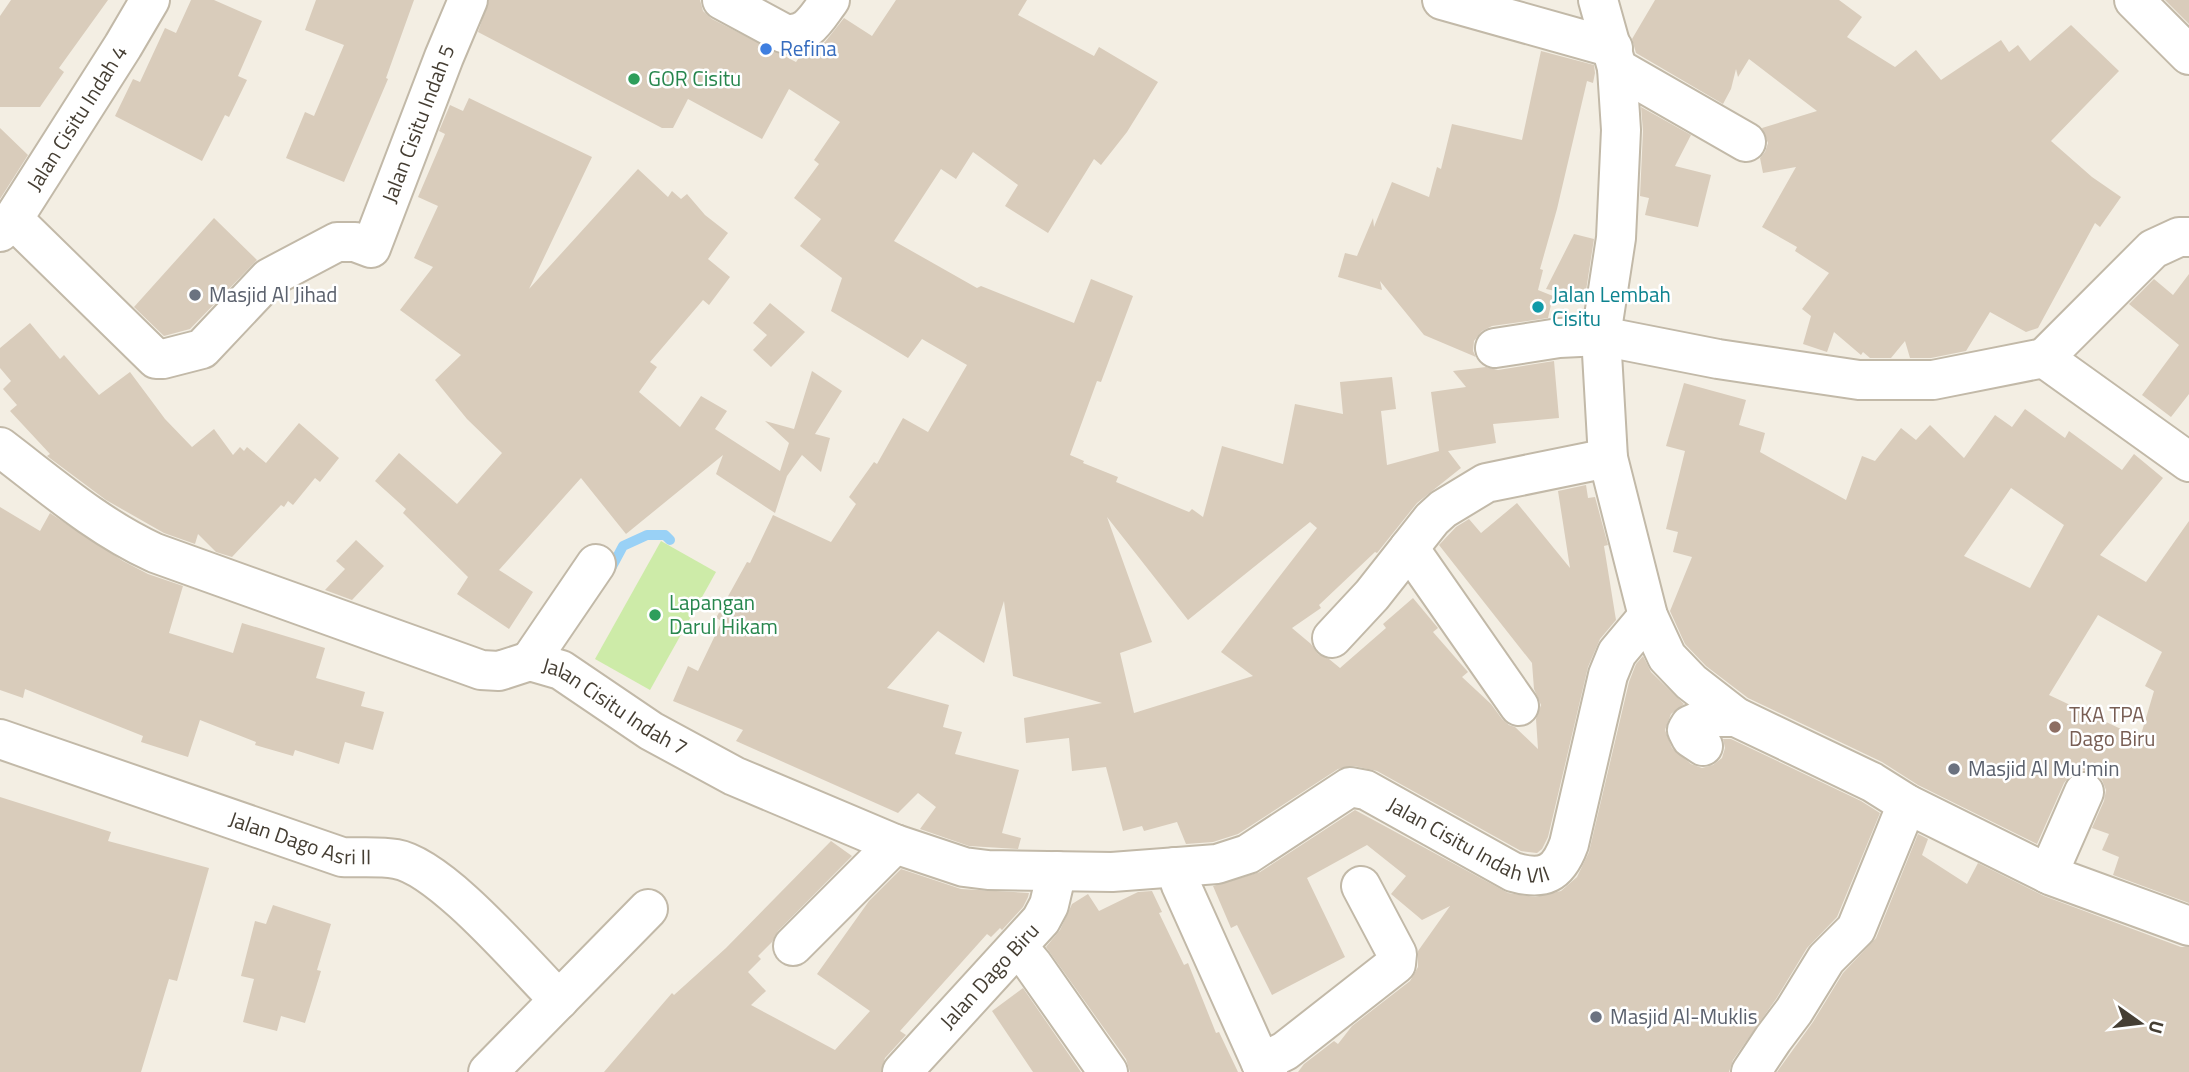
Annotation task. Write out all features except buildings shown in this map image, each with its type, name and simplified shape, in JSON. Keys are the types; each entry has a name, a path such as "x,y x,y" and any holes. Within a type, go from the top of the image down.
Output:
{"street":[{"name":"Jalan Cisitu Indah 4","path":"7,226 150,0"},
{"name":"Jalan Cisitu Indah 5","path":"7,226 156,359 202,349 269,278 337,242 355,242 371,248 468,0"},
{"path":"722,0 791,35 800,34 809,27 830,0"},
{"path":"1442,0 1615,58 1746,142"},
{"path":"1598,0 1615,58 1621,130 1616,238 1601,336 1608,458 1648,616 1667,657 1691,682 1736,717 1872,782 1908,804 2048,874 2189,926"},
{"path":"2134,0 2189,55"},
{"path":"1495,348 1559,338 1601,336 1717,359 1859,380 1933,380 2044,358 2153,249 2179,237 2189,237"},
{"path":"2044,358 2189,462"},
{"name":"Jalan Cisitu Indah 7","path":"0,447 122,539 155,554 481,670 499,671 530,661 561,670 651,731 734,776 895,845 964,867 988,870 1112,872 1175,867"},
{"path":"1332,638 1372,595 1432,519 1443,509 1486,483 1608,458"},
{"path":"1409,548 1519,706"},
{"path":"530,661 596,564"},
{"name":"Jalan Cisitu Indah VII","path":"1175,867 1217,864 1248,854 1355,787 1366,790 1513,872 1538,877 1549,874 1564,857 1569,844 1608,675 1617,653 1648,616"},
{"path":"1703,746 1691,738 1687,730 1690,725 1708,717 1736,717"},
{"name":"Jalan Dago Asri II","path":"0,739 342,857 398,859 424,870 462,900 559,1000"},
{"path":"2048,874 2084,792"},
{"path":"1751,1072 1794,1012 1826,959 1856,929 1908,804"},
{"path":"793,946 895,845"},
{"path":"1175,867 1181,886 1265,1067 1396,964 1397,954 1361,886"},
{"name":"Jalan Dago Biru","path":"902,1072 1041,920 1049,905 1057,871"},
{"path":"488,1072 648,909"},
{"path":"1018,947 1108,1072"}],"green space":[{"name":"Lapangan Darul Hikam","path":"661,541 716,572 650,690 595,659"}],"waterway":[{"path":"608,574 623,546 647,535 665,535 670,540"}],"place":[{"name":"Refina","path":"766,49"},
{"name":"GOR Cisitu","path":"634,79"},
{"name":"Masjid Al Jihad","path":"195,295"},
{"name":"Jalan Lembah Cisitu","path":"1538,307"},
{"name":"Lapangan Darul Hikam","path":"655,615"},
{"name":"TKA TPA Dago Biru","path":"2055,727"},
{"name":"Masjid Al Mu'min","path":"1954,769"},
{"name":"Masjid Al-Muklis","path":"1596,1017"}]}
